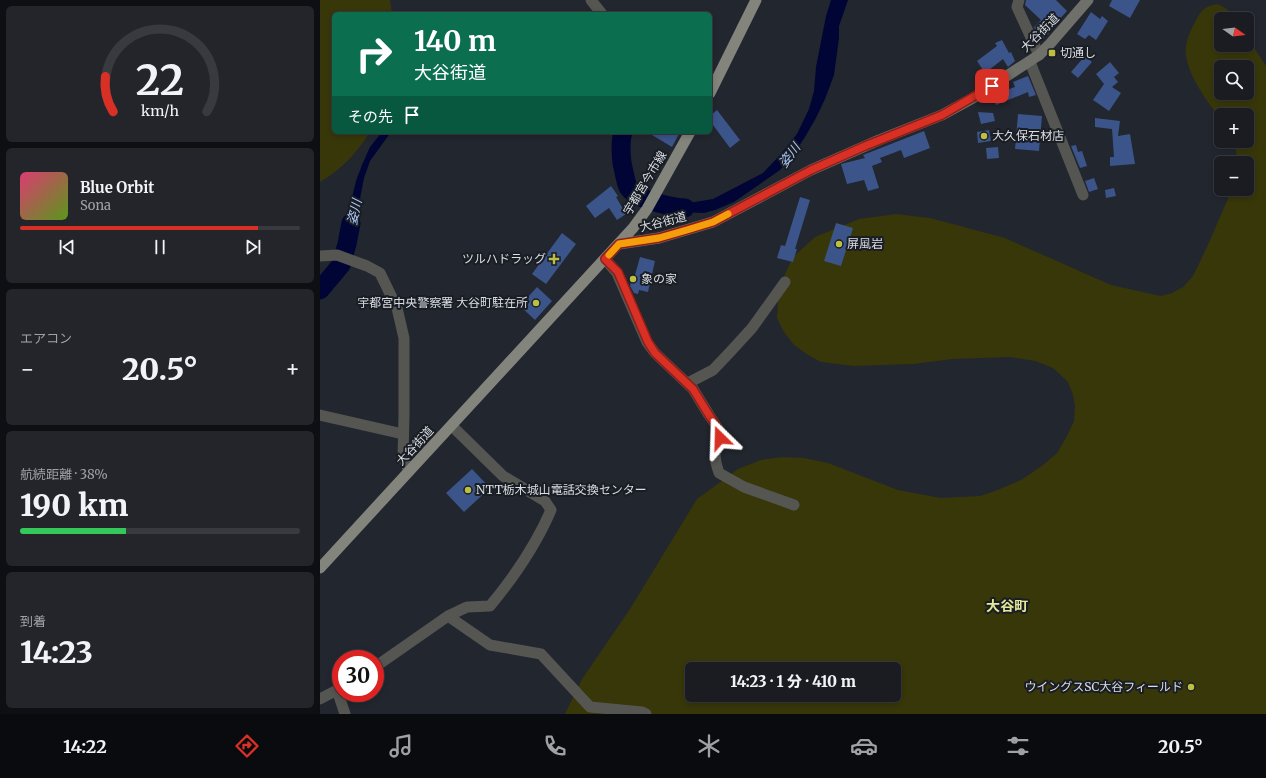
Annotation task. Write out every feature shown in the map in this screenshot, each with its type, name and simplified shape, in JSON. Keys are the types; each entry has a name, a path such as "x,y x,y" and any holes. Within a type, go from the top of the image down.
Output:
{"main road":[{"path":"712,89 756,0"},
{"name":"大谷街道","path":"320,568 619,244 659,238 713,222 811,170 865,146 942,115 973,98 1034,59 1049,45 1088,0"},
{"name":"宇都宮今市線","path":"619,244 647,209 689,134"}],"street":[{"path":"591,0 600,12"},
{"path":"1019,0 1017,7 1034,59 1083,195"},
{"path":"320,256 337,255 367,266 380,273 397,308 404,338 403,456 409,471"},
{"path":"605,259 618,272 648,342 655,353 693,389 719,430 720,438 715,454 719,473 744,487 794,505"},
{"path":"688,383 713,370 752,328 785,282"},
{"path":"320,415 403,434"},
{"path":"384,661 448,616 467,607 490,606 510,582 545,524 551,510 545,501 503,476 452,426"},
{"path":"448,616 490,645 541,654 590,707 642,712 646,714"},
{"path":"320,699 332,693"},
{"path":"342,702 345,714"}],"shaded area":[{"path":"320,0 390,0 392,12 332,12 332,134 369,134 360,147 348,160 335,172 320,182"},
{"path":"1218,4 1227,9 1229,12 1214,12 1214,52 1254,52 1254,48 1266,66 1266,714 565,714 582,679 630,609 697,499 738,469 761,460 782,457 804,458 828,463 898,490 941,498 980,496 995,491 1021,480 1043,465 1057,453 1074,421 1075,407 1073,395 1068,382 1053,368 1035,361 1010,357 953,359 913,364 854,366 821,362 794,345 784,332 777,318 778,301 785,274 793,257 815,237 859,219 896,214 930,218 1005,238 1111,285 1161,296 1172,293 1183,287 1193,276 1229,196 1254,196 1254,156 1237,156 1235,148 1254,148 1254,108 1214,108 1214,111 1195,82 1188,65 1186,48 1190,31 1203,10 1209,6"}],"water":[{"path":"831,0 848,0 839,26 839,38 834,75 816,118 791,158 780,170 734,202 715,210 704,213 680,212 658,207 664,196 689,203 713,199 763,173 781,154 797,134 809,109 814,91 816,67 826,16"},
{"path":"380,134 390,134 370,161 364,178 353,235 348,250 340,247 356,181 370,147"},
{"path":"617,134 626,134 628,170 634,184 646,197 643,204 629,195 624,187 619,172 616,146"}],"building":[{"path":"1026,0 1056,0 1067,11 1048,32 1049,33 1040,41 1034,27 1041,20 1025,5"},
{"path":"1112,0 1140,0 1130,18 1109,6"},
{"path":"1091,12 1100,19 1102,16 1108,21 1096,40 1089,35 1085,39 1077,34"},
{"path":"1002,40 1009,53 1011,52 1015,61 1008,67 1003,59 985,73 977,61 997,46 995,43"},
{"path":"1085,56 1092,62 1078,78 1071,72"},
{"path":"1110,62 1119,73 1114,77 1118,82 1112,87 1121,93 1109,111 1093,100 1104,84 1096,74"},
{"path":"1028,76 1036,95 1029,97 1028,92 996,105 992,95 1015,87 1013,82"},
{"path":"717,110 740,140 730,148 712,124 712,114"},
{"path":"978,112 993,113 995,121 981,124"},
{"path":"1018,114 1042,116 1039,151 1015,149"},
{"path":"1095,118 1120,121 1118,136 1130,134 1135,164 1110,166 1110,157 1114,157 1112,129 1095,127"},
{"name":"大久保石材店","path":"989,130 991,141 978,143 977,132"},
{"path":"924,131 930,148 904,158 901,150 880,158 882,162 872,166 879,188 868,191 864,180 847,184 841,164 865,158 863,155"},
{"path":"650,134 679,134 672,147"},
{"path":"1076,145 1078,152 1082,151 1087,166 1080,168 1071,146"},
{"path":"998,147 999,158 987,159 986,148"},
{"path":"1094,178 1098,189 1089,192 1085,181"},
{"path":"611,186 618,196 616,197 626,214 617,220 609,208 595,218 586,206"},
{"path":"1114,188 1116,196 1106,198 1105,190"},
{"path":"800,197 810,200 795,249 797,249 793,262 777,258 781,245 785,246"},
{"name":"屏風岩","path":"836,223 853,228 841,266 824,261"},
{"name":"ツルハドラッグ","path":"562,233 576,244 546,284 532,274"},
{"path":"640,257 655,261 648,292 639,290 638,294 634,293 630,286"},
{"name":"宇都宮中央警察署 大谷町駐在所","path":"537,287 552,301 535,320 520,306"},
{"name":"NTT栃木城山電話交換センター","path":"472,469 490,488 464,512 446,493"}],"waterway":[{"name":"姿川","path":"622,134 621,143 622,163 628,187 632,192 654,202 685,208"},
{"name":"姿川","path":"320,290 341,265 351,223"}],"slow traffic":[{"path":"609,255 619,244 659,238 713,222 728,214"}],"place":[{"name":"切通し","path":"1052,53"},
{"name":"大久保石材店","path":"984,136"},
{"name":"屏風岩","path":"839,244"},
{"name":"ツルハドラッグ","path":"554,259"},
{"name":"象の家","path":"633,279"},
{"name":"宇都宮中央警察署 大谷町駐在所","path":"536,303"},
{"name":"NTT栃木城山電話交換センター","path":"468,490"},
{"name":"ウイングスSC大谷フィールド","path":"1191,687"}],"district":[{"name":"大谷町","path":"1007,606"}],"route":[{"path":"720,438 719,430 693,389 655,353 648,342 618,272 605,259 619,244 659,238 713,222 838,157 942,115 992,86"}]}
